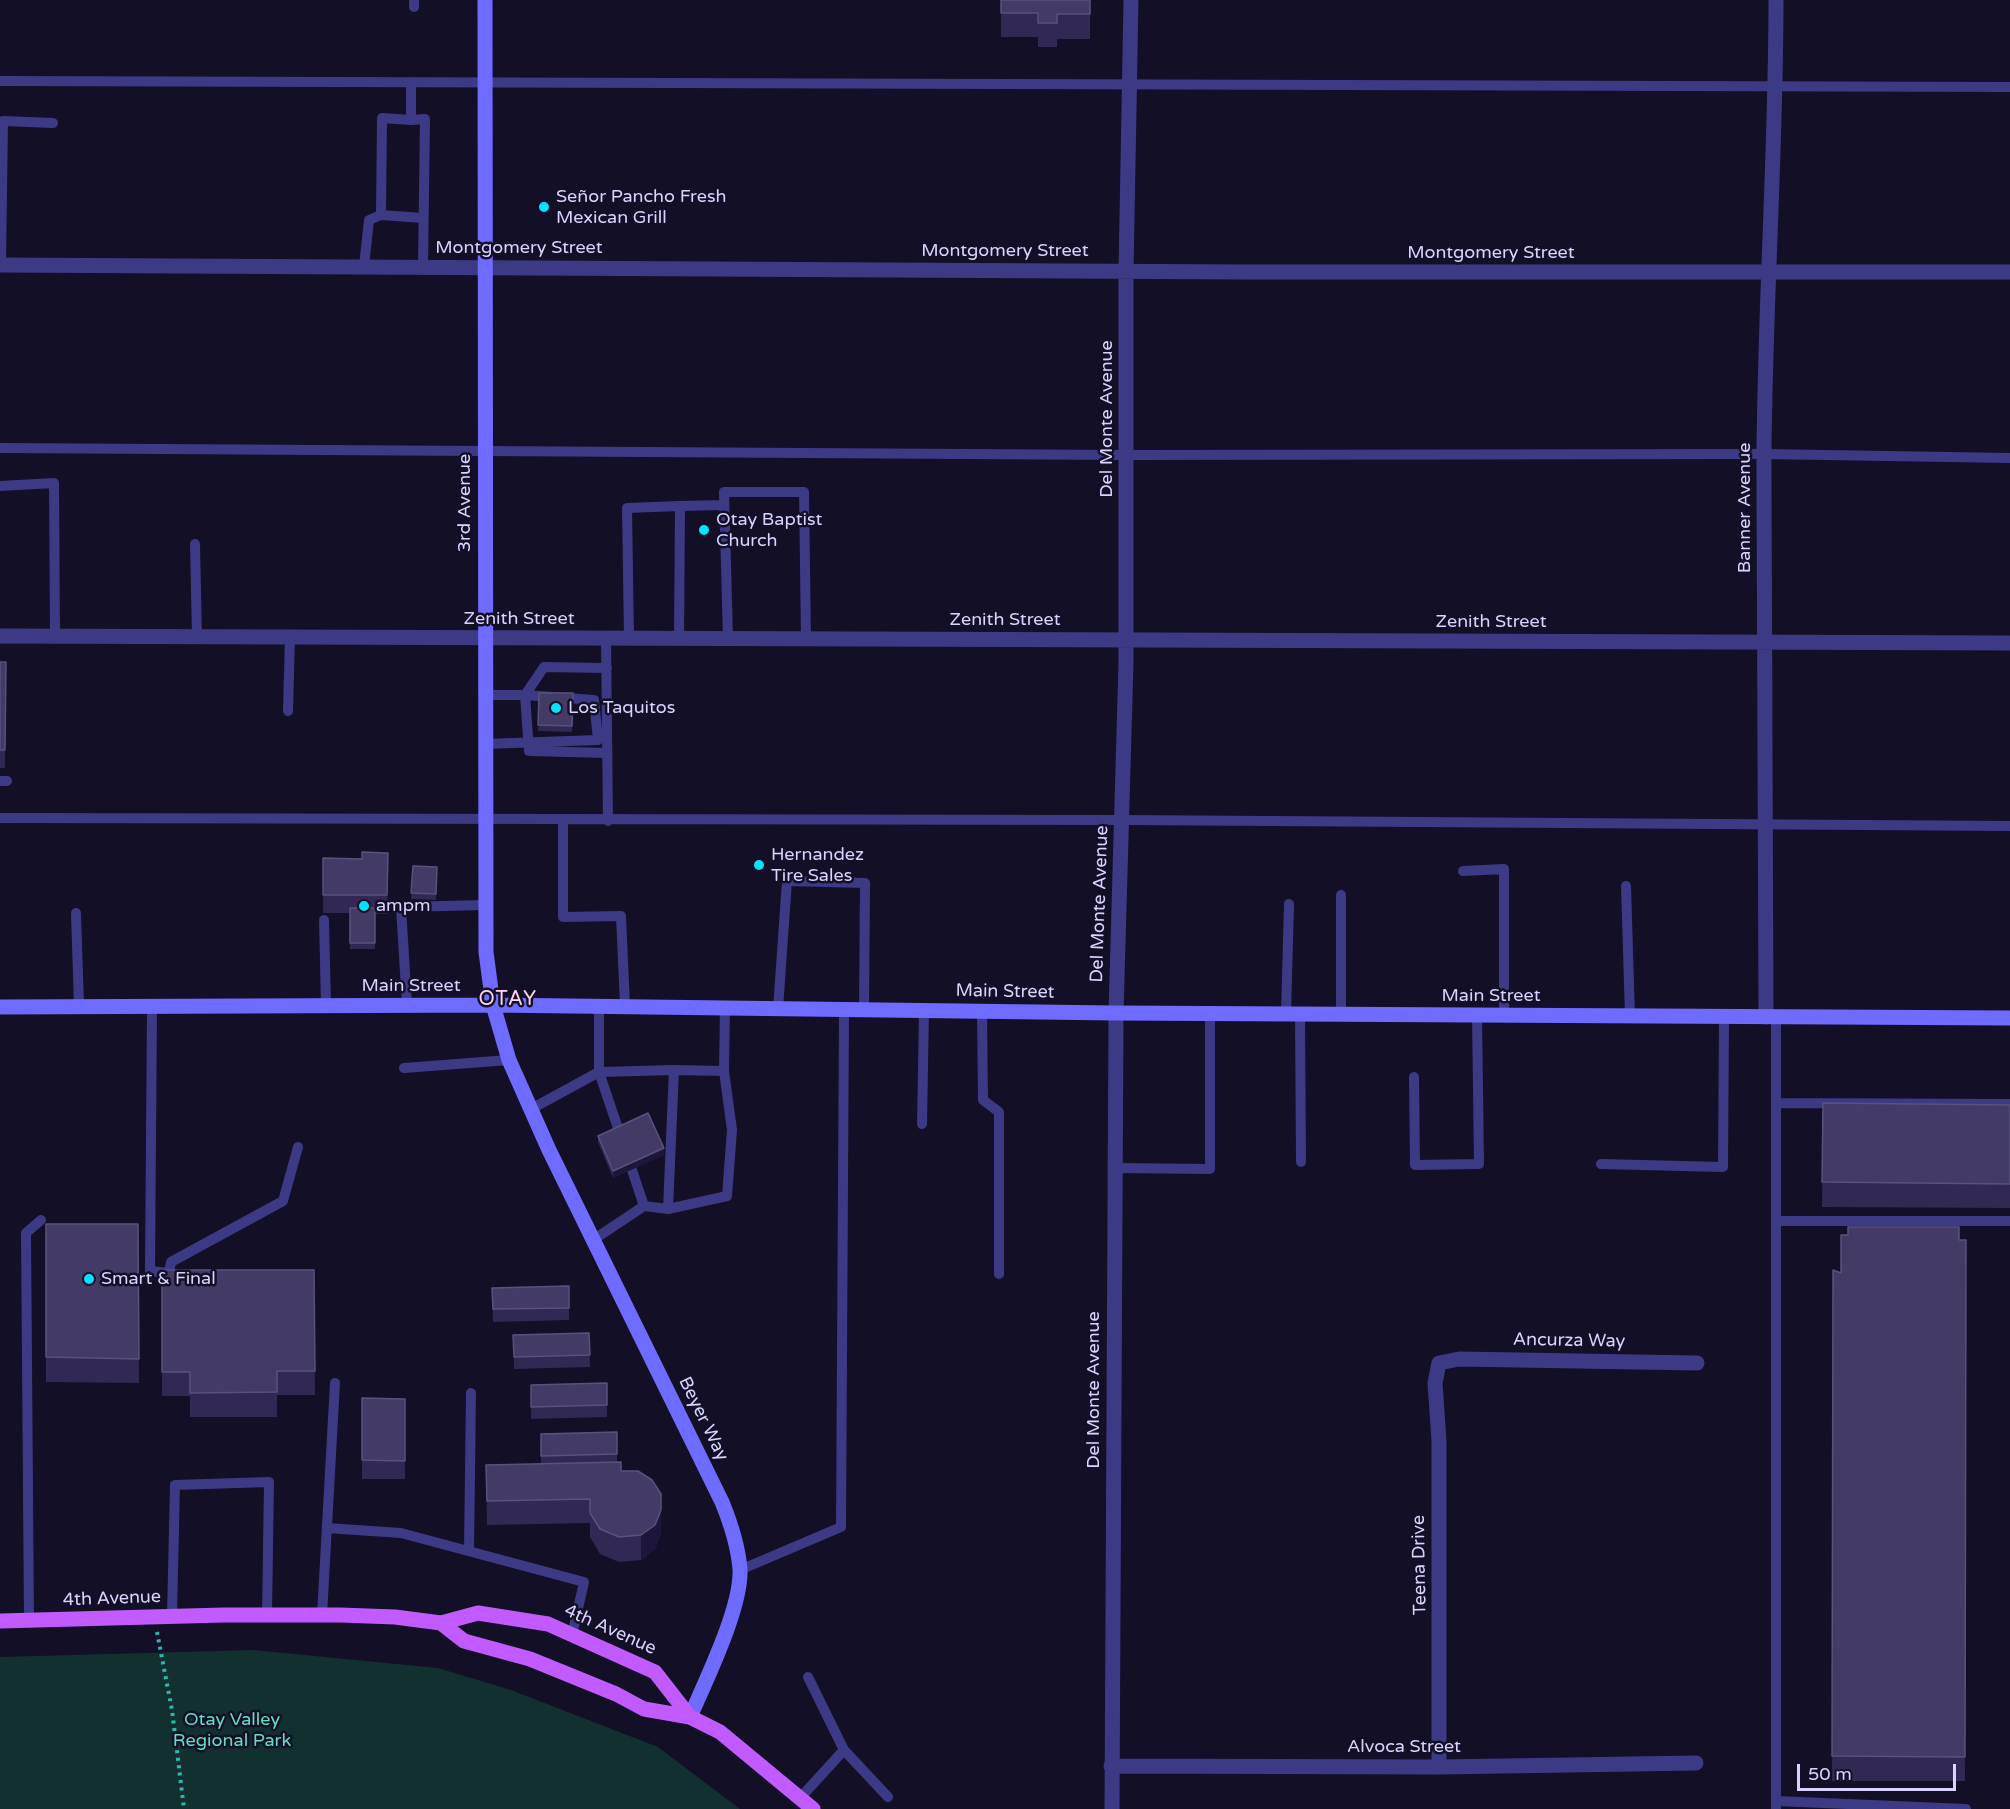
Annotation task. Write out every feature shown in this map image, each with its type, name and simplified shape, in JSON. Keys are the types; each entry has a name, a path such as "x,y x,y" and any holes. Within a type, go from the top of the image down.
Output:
{"main road":[{"name":"3rd Avenue","path":"485,0 484,820 486,952 493,1005"},
{"name":"Main Street","path":"0,1007 493,1005 1210,1014 2010,1018"},
{"name":"Beyer Way","path":"493,1005 509,1060 531,1109 722,1502 736,1538 740,1570 733,1610 690,1717"},
{"name":"4th Avenue","path":"0,1621 322,1615 395,1617 441,1623 478,1613 548,1624 655,1672 690,1717"},
{"path":"441,1623 464,1641 530,1659 616,1694 644,1709 690,1717 720,1731 813,1809"}],"street":[{"name":"Del Monte Avenue","path":"1112,1809 1116,1013 1125,640 1126,272 1131,0"},
{"name":"Banner Avenue","path":"1771,1017 1764,824 1766,644 1764,454 1767,272 1776,85 1776,0"},
{"name":"Montgomery Street","path":"0,265 1126,272 2010,272"},
{"name":"Zenith Street","path":"0,636 1766,644 2010,643"},
{"name":"Ancurza Way","path":"1439,1363 1459,1359 1697,1363"},
{"name":"Teena Drive","path":"1439,1363 1435,1383 1439,1441 1439,1767"},
{"name":"Alvoca Street","path":"1112,1766 1439,1767 1696,1763"}],"lane":[{"path":"0,81 2010,87"},
{"path":"411,82 411,120"},
{"path":"381,215 382,118 411,120 424,118 423,266"},
{"path":"0,265 3,121 53,123"},
{"path":"364,266 369,220 381,215 423,218"},
{"path":"0,448 484,453 1764,454 2010,458"},
{"path":"0,486 54,483 55,636"},
{"path":"728,639 724,492 804,492 806,639"},
{"path":"629,638 627,508 724,505"},
{"path":"679,639 680,506"},
{"path":"195,544 196,637"},
{"path":"288,711 290,637"},
{"path":"606,638 608,821"},
{"path":"607,668 544,667 525,695 529,751 607,753"},
{"path":"484,695 525,695 594,700 598,740 484,744"},
{"path":"0,818 608,821 1122,820 2010,826"},
{"path":"563,820 563,917 621,916 625,1006"},
{"path":"1463,871 1504,869 1504,1015"},
{"path":"778,1009 787,882 866,883 864,1010"},
{"path":"1626,886 1630,1016"},
{"path":"1341,895 1341,1015"},
{"path":"1289,904 1301,1162"},
{"path":"407,1005 401,907 485,905"},
{"path":"76,913 79,1006"},
{"path":"324,920 326,1005"},
{"path":"152,1006 150,1271 169,1273 171,1262 283,1201 297,1147"},
{"path":"600,1006 599,1072 644,1206"},
{"path":"593,1240 644,1206 668,1209 727,1196 732,1130 724,1071 725,1008"},
{"path":"740,1570 841,1527 844,1010"},
{"path":"921,1124 924,1011"},
{"path":"982,1011 983,1100 999,1112 999,1274"},
{"path":"1115,1168 1210,1169 1210,1014"},
{"path":"1414,1077 1415,1165 1479,1164 1477,1015"},
{"path":"1601,1164 1724,1167 1724,1017"},
{"path":"1771,1017 1776,1103 1776,1805 1966,1809"},
{"path":"404,1068 509,1060"},
{"path":"668,1209 674,1070"},
{"path":"531,1109 599,1072 724,1071"},
{"path":"1776,1103 2010,1104"},
{"path":"29,1620 26,1233 41,1220"},
{"path":"1776,1221 2010,1221"},
{"path":"322,1615 335,1383"},
{"path":"469,1551 471,1393"},
{"path":"172,1616 175,1485 269,1482 267,1615"},
{"path":"327,1528 401,1533 584,1582 572,1635"},
{"path":"808,1677 844,1750 888,1797"},
{"path":"801,1797 844,1750"}],"path":[{"path":"155,1619 172,1710 184,1809"}],"green space":[{"name":"Otay Valley Regional Park","path":"253,1650 438,1668 511,1690 658,1747 740,1809 0,1809 0,1657"}],"building":[{"path":"1001,0 1090,0 1090,14 1057,14 1057,23 1038,23 1038,13 1001,13"},
{"path":"0,662 6,662 5,750 0,750"},
{"name":"Los Taquitos","path":"539,693 573,693 572,726 538,725"},
{"path":"362,852 388,853 387,895 323,895 323,858 362,859"},
{"path":"413,866 437,867 436,894 411,893"},
{"path":"350,908 375,908 375,943 350,943"},
{"path":"1823,1103 2010,1105 2010,1184 1822,1182"},
{"path":"648,1113 664,1148 613,1171 598,1136"},
{"path":"46,1224 138,1224 139,1359 46,1357"},
{"path":"1848,1227 1959,1227 1959,1240 1966,1240 1965,1757 1832,1756 1833,1270 1841,1273 1841,1235 1848,1235"},
{"path":"162,1270 314,1270 315,1371 277,1371 277,1392 190,1393 190,1372 162,1372"},
{"path":"569,1286 569,1308 493,1309 492,1288"},
{"path":"589,1333 590,1355 514,1357 513,1335"},
{"path":"607,1383 607,1405 531,1407 531,1385"},
{"path":"362,1398 405,1399 405,1461 362,1460"},
{"path":"617,1432 617,1454 541,1456 541,1434"},
{"path":"621,1462 621,1471 638,1471 652,1480 661,1494 661,1510 655,1525 641,1535 619,1537 600,1529 590,1513 590,1499 487,1501 486,1465"}],"place":[{"name":"Señor Pancho Fresh Mexican Grill","path":"544,207"},
{"name":"Otay Baptist Church","path":"704,530"},
{"name":"Los Taquitos","path":"556,708"},
{"name":"Hernandez Tire Sales","path":"759,865"},
{"name":"ampm","path":"364,906"},
{"name":"Smart & Final","path":"89,1279"}],"district":[{"name":"OTAY","path":"508,1000"}]}
